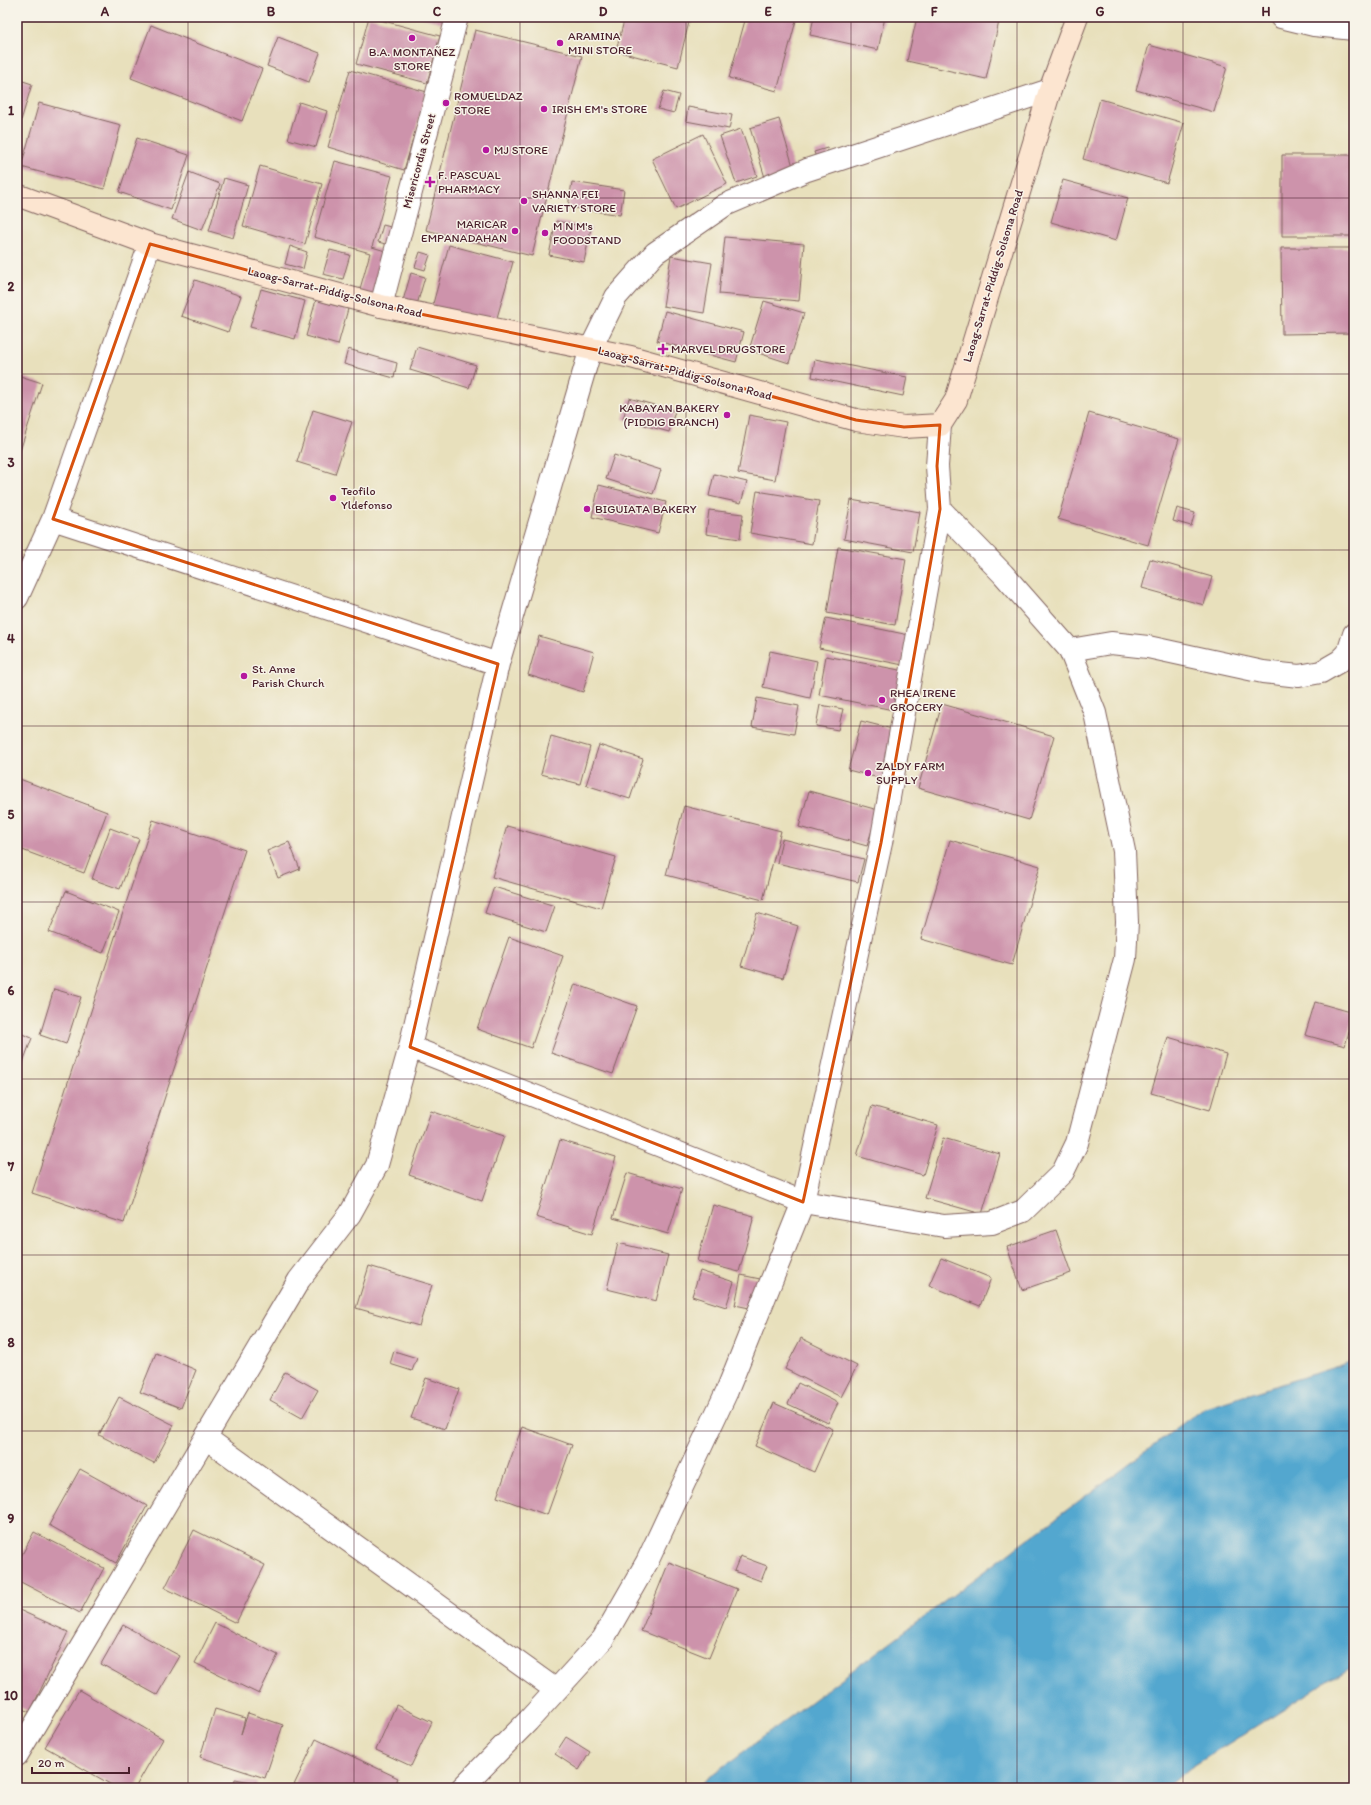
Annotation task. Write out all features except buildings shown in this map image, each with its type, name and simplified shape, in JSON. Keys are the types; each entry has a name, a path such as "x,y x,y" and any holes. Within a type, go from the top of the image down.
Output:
{"main road":[{"name":"Laoag-Sarrat-Piddig-Solsona Road","path":"17,195 150,244 381,306 631,357 856,420 904,427 940,425 956,400 1050,90 1077,17"}],"street":[{"name":"Misericordia Street","path":"381,306 457,17"},
{"path":"1281,17 1314,25 1354,30"},
{"path":"17,1756 300,1280 350,1214 377,1165 410,1047 498,664 591,348 616,298 655,254 725,205 807,170 1050,90"},
{"path":"17,598 53,519 150,244"},
{"path":"462,1788 603,1639 647,1562 727,1391 803,1202 881,843 940,509 937,466 940,425"},
{"path":"410,1047 803,1202 944,1226 992,1223 1023,1211 1063,1172 1076,1143 1125,959 1127,922 1122,843 1095,713 1070,650 1003,574 940,509"},
{"path":"53,519 498,664"},
{"path":"1070,650 1111,643 1148,647 1263,672 1299,676 1321,672 1340,661 1348,653 1354,634"},
{"path":"206,1438 556,1690"}],"highlighted area":[{"path":"150,244 381,306 631,357 856,420 904,427 940,425 937,466 940,509 881,843 803,1202 410,1047 498,664 53,519"}],"water":[{"path":"1354,1361 1354,1664 1190,1768 1166,1788 695,1788 1202,1409"}],"place":[{"name":"B.A. MONTAÑEZ STORE","path":"412,38"},
{"name":"ARAMINA MINI STORE","path":"560,43"},
{"name":"ROMUELDAZ STORE","path":"446,103"},
{"name":"IRISH EM's STORE","path":"544,109"},
{"name":"MJ STORE","path":"486,150"},
{"name":"F. PASCUAL PHARMACY","path":"430,182"},
{"name":"SHANNA FEI VARIETY STORE","path":"524,201"},
{"name":"MARICAR EMPANADAHAN","path":"515,231"},
{"name":"M N M's FOODSTAND","path":"545,233"},
{"name":"MARVEL DRUGSTORE","path":"663,349"},
{"name":"KABAYAN BAKERY (PIDDIG BRANCH)","path":"727,415"},
{"name":"Teofilo Yldefonso","path":"333,498"},
{"name":"BIGUIATA BAKERY","path":"587,509"},
{"name":"St. Anne Parish Church","path":"244,676"},
{"name":"RHEA IRENE GROCERY","path":"882,700"},
{"name":"ZALDY FARM SUPPLY","path":"868,773"}]}
